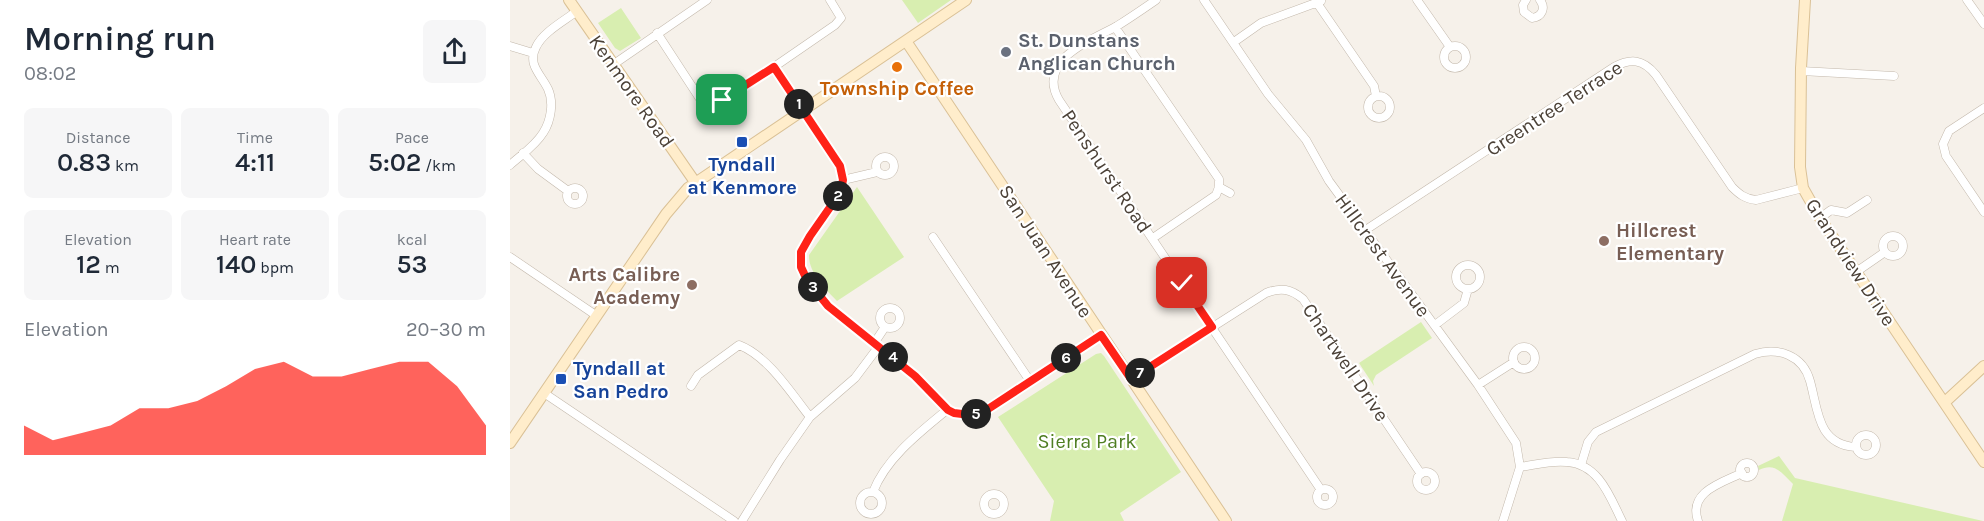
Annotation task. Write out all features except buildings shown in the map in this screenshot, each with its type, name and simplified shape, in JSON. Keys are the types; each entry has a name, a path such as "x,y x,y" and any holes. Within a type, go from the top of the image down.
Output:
{"street":[{"name":"Kenmore Road","path":"569,0 695,182"},
{"path":"614,64 707,0"},
{"path":"657,33 704,105 713,106 835,25 841,18 830,0"},
{"path":"510,443 680,195 695,182 966,0"},
{"name":"Penshurst Road","path":"1156,0 1115,27 1097,34 1063,59 1055,72 1054,87 1059,100 1321,490"},
{"name":"Hillcrest Avenue","path":"1204,0 1268,94 1306,140 1322,170 1364,231 1478,385 1516,443 1520,467"},
{"path":"1417,0 1450,48"},
{"path":"1526,0 1523,5 1524,12 1532,18 1539,16 1543,11 1543,4 1540,0"},
{"name":"Grandview Drive","path":"1805,0 1801,71 1800,167 1803,188 1820,218 1984,462"},
{"path":"1967,0 1984,24"},
{"path":"1233,42 1261,23 1319,2 1374,86 1376,96"},
{"path":"510,165 535,143 544,131 550,111 549,92 533,64 533,53 541,39 577,11"},
{"path":"1115,27 1220,179 1220,188 1216,195 1153,238"},
{"name":"San Juan Avenue","path":"906,41 1226,521"},
{"path":"510,46 533,53"},
{"name":"Greentree Terrace","path":"1364,231 1614,67 1628,61 1645,64 1656,75 1732,187 1742,196 1749,200 1756,200 1803,188"},
{"path":"774,67 840,166 843,180 840,193 801,252 801,267 807,280 828,306 915,376 948,410 961,414 978,414 1101,335"},
{"path":"1801,71 1894,76"},
{"path":"1984,108 1949,131 1943,144 1946,156 1984,212"},
{"path":"523,153 538,169 568,191"},
{"path":"843,180 877,172"},
{"path":"1220,188 1230,193"},
{"path":"1820,218 1831,210 1847,213 1867,200"},
{"path":"933,237 1030,381"},
{"path":"1856,272 1885,252"},
{"path":"510,257 597,316"},
{"name":"Chartwell Drive","path":"1131,379 1266,292 1276,289 1294,291 1303,299 1421,474"},
{"path":"1435,325 1464,303 1468,289"},
{"path":"742,521 810,417 855,378 885,327"},
{"path":"691,386 698,375 740,345 762,358 810,417"},
{"path":"1581,465 1588,442 1596,432 1755,354 1773,351 1783,352 1800,363 1810,380 1816,409 1825,429 1837,442 1856,447"},
{"path":"1478,385 1514,362"},
{"path":"1945,402 1984,366"},
{"path":"544,393 734,521"},
{"path":"873,492 901,450 948,410"},
{"path":"1503,521 1520,467 1567,462 1581,465 1595,474 1606,487 1622,521"},
{"path":"1698,521 1697,502 1704,492 1742,473"}],"green space":[{"path":"902,0 951,0 918,23"},
{"path":"621,8 641,38 620,51 615,48 598,23"},
{"path":"857,187 904,257 837,301 811,268 809,255"},
{"path":"1421,322 1432,338 1376,375 1373,381 1374,386 1359,363"},
{"name":"Sierra Park","path":"1101,353 1181,472 1120,513 1124,521 1050,521 1054,501 998,417"},
{"path":"1779,456 1795,478 1983,521 1782,521 1793,484 1778,470 1770,467 1759,470 1758,466"}],"place":[{"name":"St. Dunstans Anglican Church","path":"1006,52"},
{"name":"Township Coffee","path":"897,67"},
{"name":"Tyndall at Kenmore","path":"742,142"},
{"name":"Hillcrest Elementary","path":"1604,241"},
{"name":"Arts Calibre Academy","path":"692,285"},
{"name":"Tyndall at San Pedro","path":"561,379"}],"route":[{"path":"722,100 774,67 840,166 843,180 840,193 801,252 801,267 807,280 828,306 875,342 915,376 941,404 954,413 970,415 985,411 1101,335 1131,379 1212,327 1182,283"}]}
